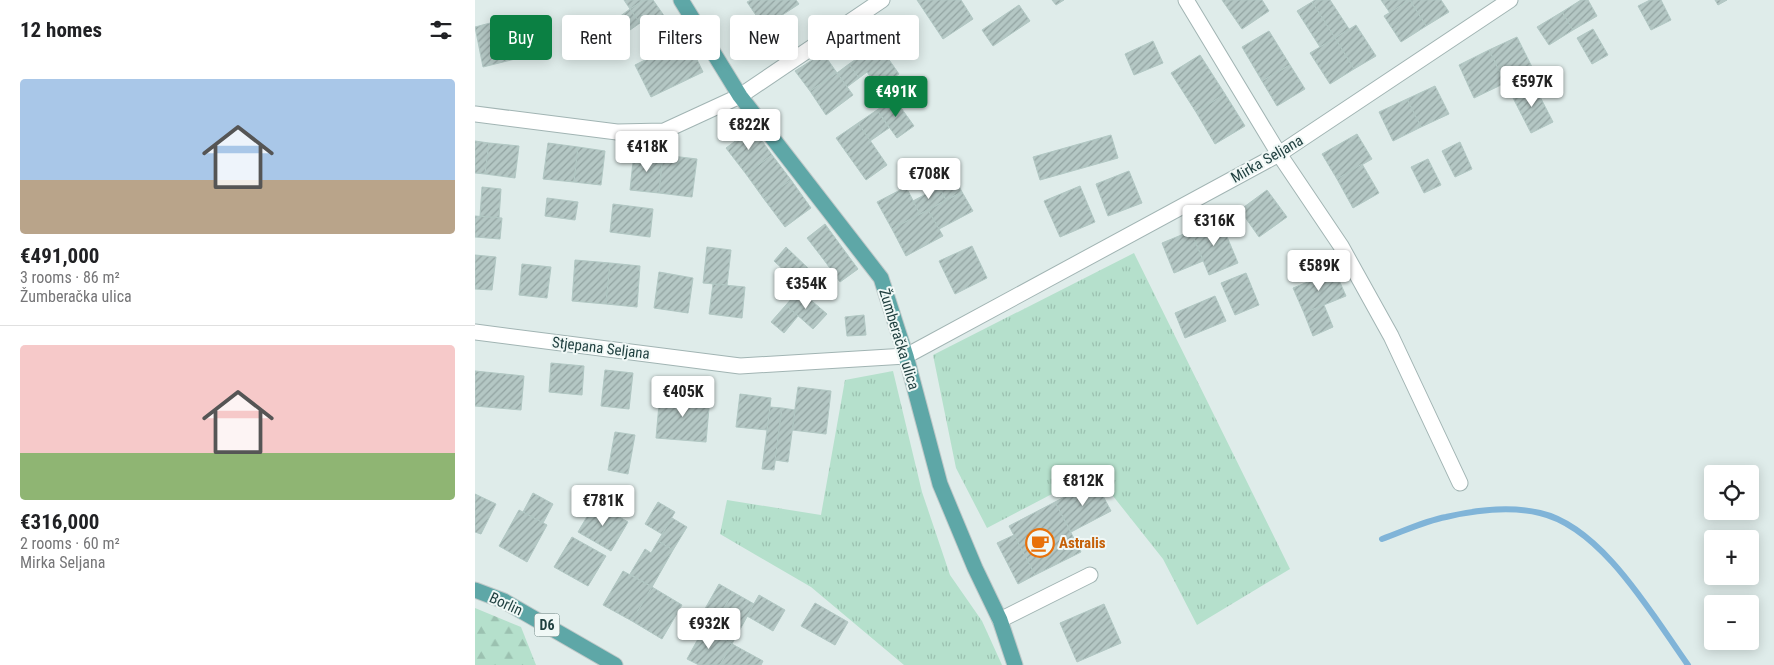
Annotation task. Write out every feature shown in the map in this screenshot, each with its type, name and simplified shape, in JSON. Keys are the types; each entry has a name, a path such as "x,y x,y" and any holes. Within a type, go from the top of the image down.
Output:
{"main road":[{"name":"Žumberačka ulica","path":"681,0 740,96 881,278 906,356 939,484 975,568 1000,620 1015,665"},
{"name":"Borlin","path":"475,590 505,601 615,665"}],"street":[{"path":"475,114 617,132 664,131 740,96 882,0"},
{"path":"1186,0 1279,154 1341,246 1391,336 1460,484"},
{"name":"Mirka Seljana","path":"906,356 1279,154 1510,0"},
{"name":"Stjepana Seljana","path":"475,332 740,366 906,356"},
{"path":"1000,620 1090,575"}],"green space":[{"path":"1134,253 1290,569 1197,625 1163,559 1094,472 987,528 956,468 933,355"},
{"path":"893,371 922,492 950,575 982,621 1002,665 904,665 811,587 720,534 727,500 821,515 845,380"},
{"path":"475,608 521,627 536,665 475,665"}],"building":[{"path":"624,0 644,0 630,9"},
{"path":"644,0 653,0 664,15 640,15 640,24 630,9"},
{"path":"751,0 796,0 799,4 782,15 756,15 747,2"},
{"path":"917,0 961,0 973,19 943,39"},
{"path":"1052,0 1064,0 1056,5"},
{"path":"1222,0 1262,0 1269,11 1242,29"},
{"path":"1315,0 1330,0 1349,29 1335,38 1312,2"},
{"path":"1381,0 1410,0 1390,13"},
{"path":"1410,0 1441,0 1449,12 1426,26"},
{"path":"1410,0 1426,26 1401,42 1384,16"},
{"path":"1581,0 1588,0 1597,16 1573,30 1562,12"},
{"path":"1650,0 1661,0 1671,20 1651,30 1638,6"},
{"path":"1715,0 1727,0 1718,5"},
{"path":"1312,2 1335,38 1320,47 1297,11"},
{"path":"1019,5 1030,21 993,46 982,30"},
{"path":"630,9 640,23 630,30 630,15 622,15"},
{"path":"1562,12 1573,30 1549,45 1537,27"},
{"path":"490,23 490,60 511,60 483,67 475,27"},
{"path":"1356,25 1376,56 1354,69 1335,38"},
{"path":"1593,29 1608,55 1592,64 1577,38"},
{"path":"1269,31 1290,65 1262,81 1242,47"},
{"path":"1517,37 1533,69 1505,83 1489,50"},
{"path":"1335,38 1354,69 1330,84 1310,53"},
{"path":"1153,41 1163,63 1134,75 1125,54"},
{"path":"1489,50 1505,83 1474,98 1459,65"},
{"path":"1200,55 1225,94 1196,112 1171,73"},
{"path":"645,60 697,60 703,72 651,97 635,65"},
{"path":"812,60 828,60 837,73 810,91 795,71"},
{"path":"855,60 889,60 899,74 878,88 867,72 859,78 849,64"},
{"path":"849,64 859,78 847,87 837,73"},
{"path":"1290,65 1305,89 1277,106 1262,81"},
{"path":"837,73 853,95 826,115 810,91"},
{"path":"1533,83 1553,122 1531,133 1511,94"},
{"path":"1435,86 1449,114 1421,127 1407,99"},
{"path":"1225,94 1245,126 1215,144 1196,112"},
{"path":"894,98 914,126 897,138 877,110"},
{"path":"1407,99 1421,127 1393,141 1379,112"},
{"path":"877,110 889,128 870,141 858,123"},
{"path":"858,123 887,165 866,180 836,138"},
{"path":"753,128 772,155 746,174 726,148"},
{"path":"1357,134 1372,159 1337,179 1322,154"},
{"path":"1111,135 1118,158 1040,180 1033,157"},
{"path":"475,141 489,143 485,174 475,173"},
{"path":"1460,142 1472,169 1455,177 1442,151"},
{"path":"489,143 519,146 515,178 485,174"},
{"path":"548,143 578,147 574,182 543,179"},
{"path":"578,147 605,151 601,185 574,182"},
{"path":"634,152 663,155 659,193 630,190"},
{"path":"663,155 697,159 692,197 659,193"},
{"path":"772,155 791,180 764,199 746,174"},
{"path":"1428,159 1441,185 1424,193 1411,167"},
{"path":"946,161 962,192 946,200 930,170"},
{"path":"1362,164 1379,193 1353,208 1337,179"},
{"path":"1129,171 1142,203 1108,216 1096,184"},
{"path":"791,180 811,208 785,227 764,199"},
{"path":"1080,186 1095,222 1060,237 1044,201"},
{"path":"482,187 501,189 499,218 480,216"},
{"path":"906,187 920,214 892,229 877,202"},
{"path":"939,187 946,200 920,214 913,201"},
{"path":"1267,190 1287,217 1259,237 1240,210"},
{"path":"962,192 973,211 939,229 928,210"},
{"path":"547,198 578,202 575,220 545,216"},
{"path":"613,204 653,209 650,237 610,232"},
{"path":"928,210 943,236 906,256 892,229"},
{"path":"475,216 502,218 500,239 475,237"},
{"path":"1220,220 1238,263 1209,275 1191,231"},
{"path":"825,224 841,246 824,260 807,238"},
{"path":"1191,231 1203,261 1174,273 1162,243"},
{"path":"841,246 858,269 840,282 824,260"},
{"path":"972,246 987,278 955,294 939,261"},
{"path":"707,247 731,250 727,285 703,283"},
{"path":"786,247 812,272 800,285 774,261"},
{"path":"475,255 496,257 492,290 475,289"},
{"path":"575,260 610,263 606,304 572,301"},
{"path":"610,263 640,266 637,307 606,304"},
{"path":"522,264 551,267 547,298 519,295"},
{"path":"1335,271 1346,296 1304,313 1293,288"},
{"path":"659,272 693,278 688,313 654,308"},
{"path":"1246,273 1259,305 1235,315 1221,283"},
{"path":"713,284 745,287 742,318 709,314"},
{"path":"799,290 827,314 813,329 786,305"},
{"path":"1215,296 1226,321 1185,338 1175,313"},
{"path":"786,305 798,316 784,333 771,322"},
{"path":"1324,305 1333,327 1313,336 1304,313"},
{"path":"864,315 866,335 847,336 845,317"},
{"path":"551,363 584,366 582,395 549,392"},
{"path":"605,370 633,373 629,409 601,406"},
{"path":"475,371 524,376 521,410 475,406"},
{"path":"798,387 831,391 826,434 792,430"},
{"path":"660,393 710,397 706,442 656,438"},
{"path":"740,394 771,398 767,430 736,427"},
{"path":"770,407 782,408 774,470 762,469"},
{"path":"782,408 795,410 788,462 775,460"},
{"path":"615,432 635,435 628,474 608,470"},
{"path":"1095,481 1111,511 1071,532 1055,502"},
{"path":"533,493 553,504 543,523 523,512"},
{"path":"475,494 496,504 481,534 475,532"},
{"path":"658,502 675,512 662,534 645,524"},
{"path":"1055,502 1081,552 1035,575 1009,526"},
{"path":"595,503 628,522 611,551 578,532"},
{"path":"519,510 547,525 527,562 499,546"},
{"path":"672,518 687,527 673,550 658,541"},
{"path":"1014,535 1035,575 1018,584 997,543"},
{"path":"572,537 606,556 588,586 554,567"},
{"path":"658,541 673,550 652,587 630,574 645,549 651,553"},
{"path":"623,571 652,587 632,621 603,605"},
{"path":"719,584 733,592 716,622 702,614"},
{"path":"652,587 682,605 662,639 632,621"},
{"path":"733,592 754,604 732,644 711,632"},
{"path":"759,595 785,610 773,631 747,616"},
{"path":"815,603 848,622 835,645 801,626"},
{"path":"1104,604 1121,643 1077,662 1060,623"},
{"path":"704,628 732,644 720,665 699,665 687,659"},
{"path":"732,644 763,661 761,665 720,665"}],"waterway":[{"path":"1382,539 1430,521 1481,511 1505,509 1529,511 1563,522 1584,536 1605,554 1642,599 1688,665"}],"place":[{"name":"Astralis","path":"1040,543"}]}
